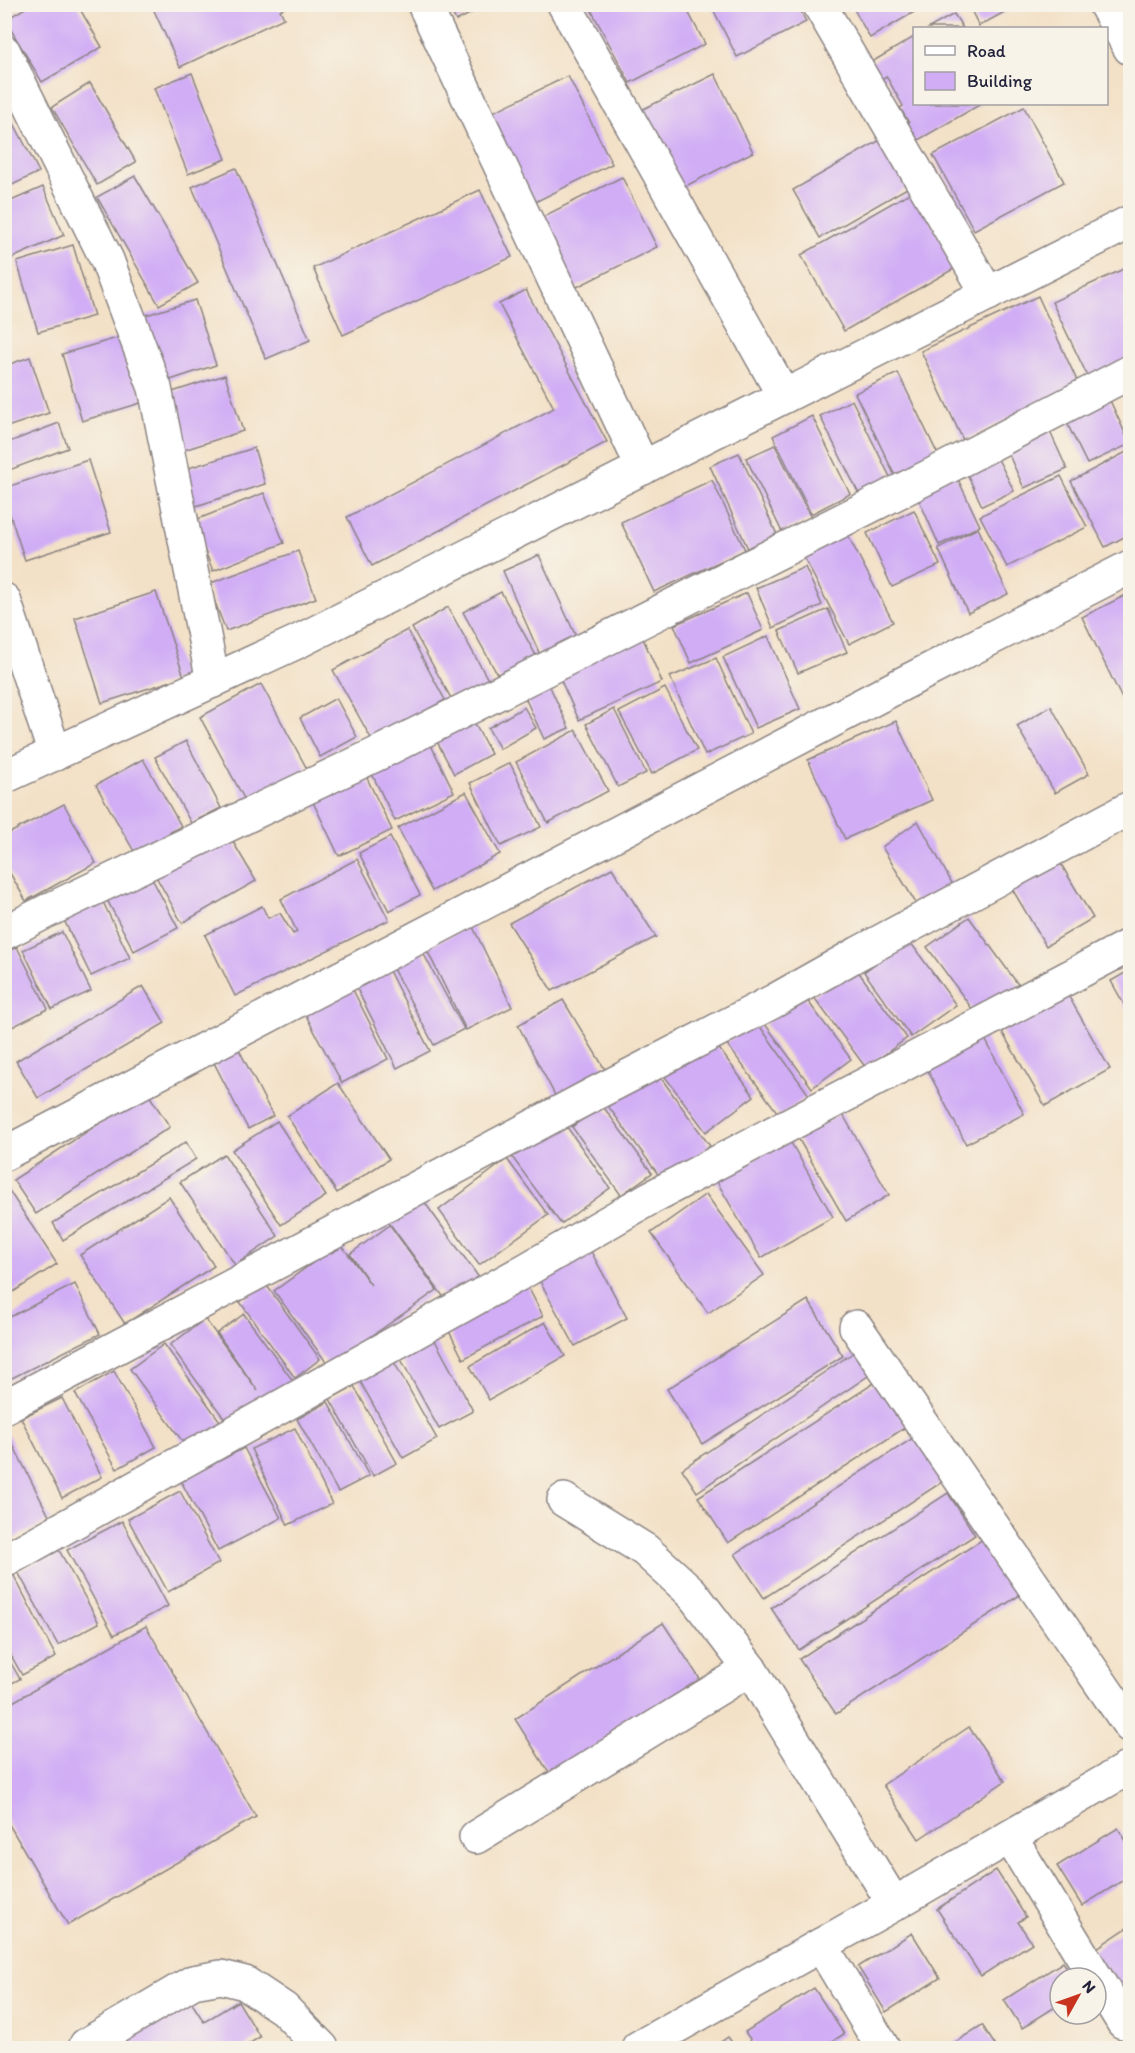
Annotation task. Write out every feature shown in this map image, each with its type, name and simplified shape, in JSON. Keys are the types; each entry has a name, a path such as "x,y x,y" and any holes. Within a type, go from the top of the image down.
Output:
{"street":[{"path":"424,4 643,468"},
{"path":"564,4 784,396"},
{"path":"819,4 988,294"},
{"path":"1105,4 1131,48"},
{"path":"4,52 107,260 155,388 213,681"},
{"path":"4,777 297,642 1131,222"},
{"path":"4,933 378,753 1131,372"},
{"path":"4,1154 891,689 1131,567"},
{"path":"4,600 55,754"},
{"path":"4,1407 774,1001 1131,808"},
{"path":"4,1562 526,1270 650,1198 1131,945"},
{"path":"856,1327 1131,1726"},
{"path":"564,1500 645,1550 691,1592 750,1669 894,1904"},
{"path":"476,1837 750,1669"},
{"path":"638,2049 1131,1767"},
{"path":"1010,1837 1123,2022"},
{"path":"821,1945 883,2049"},
{"path":"86,2045 193,1982 220,1977 245,1983 284,2008 322,2049"}],"building":[{"path":"32,4 77,4 102,47 42,82 5,20"},
{"path":"151,4 292,4 280,10 284,18 180,67"},
{"path":"448,4 489,4 456,21"},
{"path":"588,4 684,4 705,44 630,83"},
{"path":"851,4 928,4 870,38"},
{"path":"968,4 1019,4 979,26"},
{"path":"711,5 798,5 806,22 737,57"},
{"path":"954,14 962,27 931,27"},
{"path":"913,38 913,105 979,105 913,143 903,127 909,123 900,108 903,106 886,76 881,80 870,63"},
{"path":"192,73 226,159 188,174 154,88"},
{"path":"715,74 753,152 680,189 641,110"},
{"path":"568,76 612,164 533,203 489,114"},
{"path":"90,83 136,162 97,185 52,107"},
{"path":"4,104 39,172 4,189"},
{"path":"1024,107 1064,182 974,230 933,155"},
{"path":"882,139 909,187 820,238 793,190"},
{"path":"236,168 310,340 266,359 192,187"},
{"path":"135,176 198,283 159,305 97,197"},
{"path":"622,177 657,247 575,288 540,218"},
{"path":"43,187 64,235 10,259 4,247 4,204"},
{"path":"480,190 512,257 343,335 313,268"},
{"path":"913,191 957,267 844,331 801,255"},
{"path":"73,245 94,316 38,332 17,262"},
{"path":"1130,266 1130,357 1088,377 1052,302"},
{"path":"526,290 607,442 372,566 347,517 554,408 499,304"},
{"path":"1038,296 1079,385 963,440 921,351"},
{"path":"195,300 216,365 164,382 143,316"},
{"path":"124,336 144,402 82,421 62,354"},
{"path":"30,357 49,413 4,428 4,366"},
{"path":"898,373 939,457 896,478 855,393"},
{"path":"225,375 243,431 184,450 166,394"},
{"path":"1107,394 1130,444 1087,464 1063,415"},
{"path":"852,400 891,479 859,494 820,416"},
{"path":"812,416 850,494 811,514 773,436"},
{"path":"59,423 68,448 4,472 4,444"},
{"path":"1046,423 1067,469 1024,488 1003,442"},
{"path":"775,445 811,518 782,532 746,458"},
{"path":"254,448 265,484 193,507 182,470"},
{"path":"1130,450 1130,534 1105,547 1071,481"},
{"path":"994,451 1014,491 982,506 963,465"},
{"path":"739,453 780,541 751,555 710,466"},
{"path":"88,460 111,532 25,560 4,497 4,488"},
{"path":"955,473 980,526 939,545 916,493"},
{"path":"1061,476 1087,527 1007,567 980,516"},
{"path":"712,480 745,550 654,592 621,522"},
{"path":"264,493 284,543 213,571 193,521"},
{"path":"914,510 940,565 892,587 867,533"},
{"path":"843,526 893,622 849,644 799,548"},
{"path":"978,528 1008,594 968,613 938,548"},
{"path":"298,551 316,598 226,631 208,584"},
{"path":"539,555 578,641 541,657 503,571"},
{"path":"805,567 822,605 773,628 756,588"},
{"path":"156,592 184,677 102,703 75,618"},
{"path":"501,592 539,661 501,681 463,612"},
{"path":"747,593 763,630 691,663 674,625"},
{"path":"1130,593 1130,715 1082,617"},
{"path":"448,607 492,687 456,707 412,628"},
{"path":"828,609 847,652 798,673 779,631"},
{"path":"407,630 445,700 372,740 333,670"},
{"path":"641,634 662,682 579,720 557,672"},
{"path":"768,636 800,709 756,728 723,657"},
{"path":"716,658 751,734 705,755 670,677"},
{"path":"546,678 569,728 544,739 521,689"},
{"path":"261,684 307,769 246,802 200,717"},
{"path":"665,688 697,750 652,774 619,712"},
{"path":"336,698 357,737 320,757 300,718"},
{"path":"1051,706 1089,774 1055,793 1017,726"},
{"path":"524,707 536,728 500,749 488,728"},
{"path":"614,709 646,773 618,787 586,724"},
{"path":"469,713 491,754 454,774 432,732"},
{"path":"896,721 932,800 845,839 808,760"},
{"path":"576,730 608,791 548,823 516,762"},
{"path":"186,741 221,808 191,823 155,757"},
{"path":"429,741 454,792 395,821 370,770"},
{"path":"143,759 181,826 135,853 96,785"},
{"path":"510,763 541,827 501,846 470,783"},
{"path":"365,774 392,830 339,856 312,800"},
{"path":"466,792 500,854 432,891 398,828"},
{"path":"64,804 96,863 26,901 4,863 4,836"},
{"path":"918,821 955,889 920,910 882,847"},
{"path":"226,830 256,881 182,923 153,871"},
{"path":"390,837 420,895 389,911 359,853"},
{"path":"1055,854 1093,918 1046,946 1008,882"},
{"path":"357,859 389,920 235,996 205,935 262,906 268,918 280,913 293,934 297,932 281,899"},
{"path":"612,868 656,937 552,991 509,923"},
{"path":"148,871 178,928 134,951 104,894"},
{"path":"103,902 130,958 91,976 64,920"},
{"path":"969,917 1020,987 978,1017 927,947"},
{"path":"472,925 512,1007 466,1030 426,948"},
{"path":"62,932 91,991 52,1009 23,950"},
{"path":"908,939 956,1005 911,1037 864,972"},
{"path":"17,947 48,1009 4,1031 4,953"},
{"path":"421,949 464,1029 434,1045 391,965"},
{"path":"854,966 907,1038 866,1068 813,996"},
{"path":"388,969 430,1051 397,1068 355,985"},
{"path":"1130,970 1130,1015 1111,981"},
{"path":"143,986 165,1023 38,1098 16,1061"},
{"path":"351,986 388,1059 342,1083 303,1010"},
{"path":"1068,995 1110,1069 1045,1106 1002,1032"},
{"path":"804,996 851,1059 812,1088 765,1024"},
{"path":"563,1000 606,1071 557,1099 518,1025"},
{"path":"756,1021 809,1095 780,1116 726,1043"},
{"path":"982,1033 1024,1114 966,1144 924,1063"},
{"path":"712,1039 754,1096 706,1132 663,1074"},
{"path":"234,1040 273,1116 248,1129 209,1053"},
{"path":"656,1071 710,1146 663,1181 608,1106"},
{"path":"338,1083 389,1159 337,1193 287,1116"},
{"path":"147,1092 170,1127 36,1214 13,1180"},
{"path":"602,1105 652,1173 621,1195 572,1127"},
{"path":"842,1113 889,1195 846,1221 798,1138"},
{"path":"562,1120 610,1188 561,1224 512,1157"},
{"path":"277,1121 326,1196 281,1225 232,1150"},
{"path":"789,1139 833,1217 761,1258 716,1180"},
{"path":"186,1142 196,1159 63,1240 53,1223"},
{"path":"224,1154 278,1236 235,1265 180,1182"},
{"path":"507,1159 548,1215 479,1265 439,1210"},
{"path":"4,1183 57,1264 4,1298"},
{"path":"706,1194 764,1275 708,1313 651,1233"},
{"path":"420,1196 480,1279 448,1303 387,1220"},
{"path":"169,1197 214,1266 125,1324 80,1255"},
{"path":"390,1225 437,1290 329,1366 274,1291 340,1243 371,1285 350,1254"},
{"path":"587,1244 627,1318 575,1346 535,1272"},
{"path":"265,1283 320,1359 295,1378 240,1302"},
{"path":"526,1283 543,1316 463,1359 446,1325"},
{"path":"75,1284 100,1334 4,1382 4,1320"},
{"path":"808,1300 843,1356 702,1444 667,1389"},
{"path":"244,1314 296,1385 232,1429 170,1345 205,1319 258,1391 217,1333"},
{"path":"545,1322 565,1356 489,1400 470,1366"},
{"path":"431,1333 473,1411 439,1429 397,1352"},
{"path":"164,1344 225,1428 191,1453 130,1369"},
{"path":"866,1344 881,1367 697,1492 682,1469"},
{"path":"389,1353 437,1439 403,1458 355,1372"},
{"path":"114,1371 156,1447 117,1469 75,1393"},
{"path":"885,1376 915,1421 728,1543 698,1497"},
{"path":"354,1386 397,1463 373,1476 330,1399"},
{"path":"62,1398 102,1477 62,1498 21,1418"},
{"path":"328,1402 369,1476 338,1492 297,1419"},
{"path":"4,1427 51,1520 4,1543"},
{"path":"295,1428 332,1504 288,1525 251,1449"},
{"path":"916,1436 945,1480 764,1598 735,1554"},
{"path":"244,1448 281,1518 218,1551 181,1481"},
{"path":"180,1491 219,1563 168,1592 128,1519"},
{"path":"948,1493 975,1535 799,1650 771,1608"},
{"path":"122,1521 168,1606 114,1635 67,1550"},
{"path":"983,1539 1020,1595 836,1714 799,1659"},
{"path":"59,1550 99,1623 58,1645 18,1572"},
{"path":"11,1570 56,1657 22,1675 4,1643 4,1574"},
{"path":"663,1623 700,1679 551,1776 515,1719"},
{"path":"146,1626 256,1817 68,1925 4,1816 4,1707"},
{"path":"4,1651 20,1679 4,1687"},
{"path":"969,1727 1005,1781 919,1839 883,1785"},
{"path":"1118,1828 1130,1847 1130,1876 1082,1906 1057,1866"},
{"path":"996,1870 1026,1917 1018,1922 1032,1943 981,1976 937,1909"},
{"path":"1130,1926 1130,1990 1121,1996 1108,1977 1108,1966 1101,1966 1091,1952"},
{"path":"912,1933 940,1978 886,2012 858,1967"},
{"path":"1048,1972 1048,2012 1022,2028 1004,2000"},
{"path":"814,1988 844,2034 822,2048 756,2048 745,2032"},
{"path":"188,1997 204,2022 238,2001 260,2037 242,2048 116,2048 112,2043"},
{"path":"982,2025 997,2048 946,2048"},
{"path":"728,2037 736,2048 712,2048"}]}
